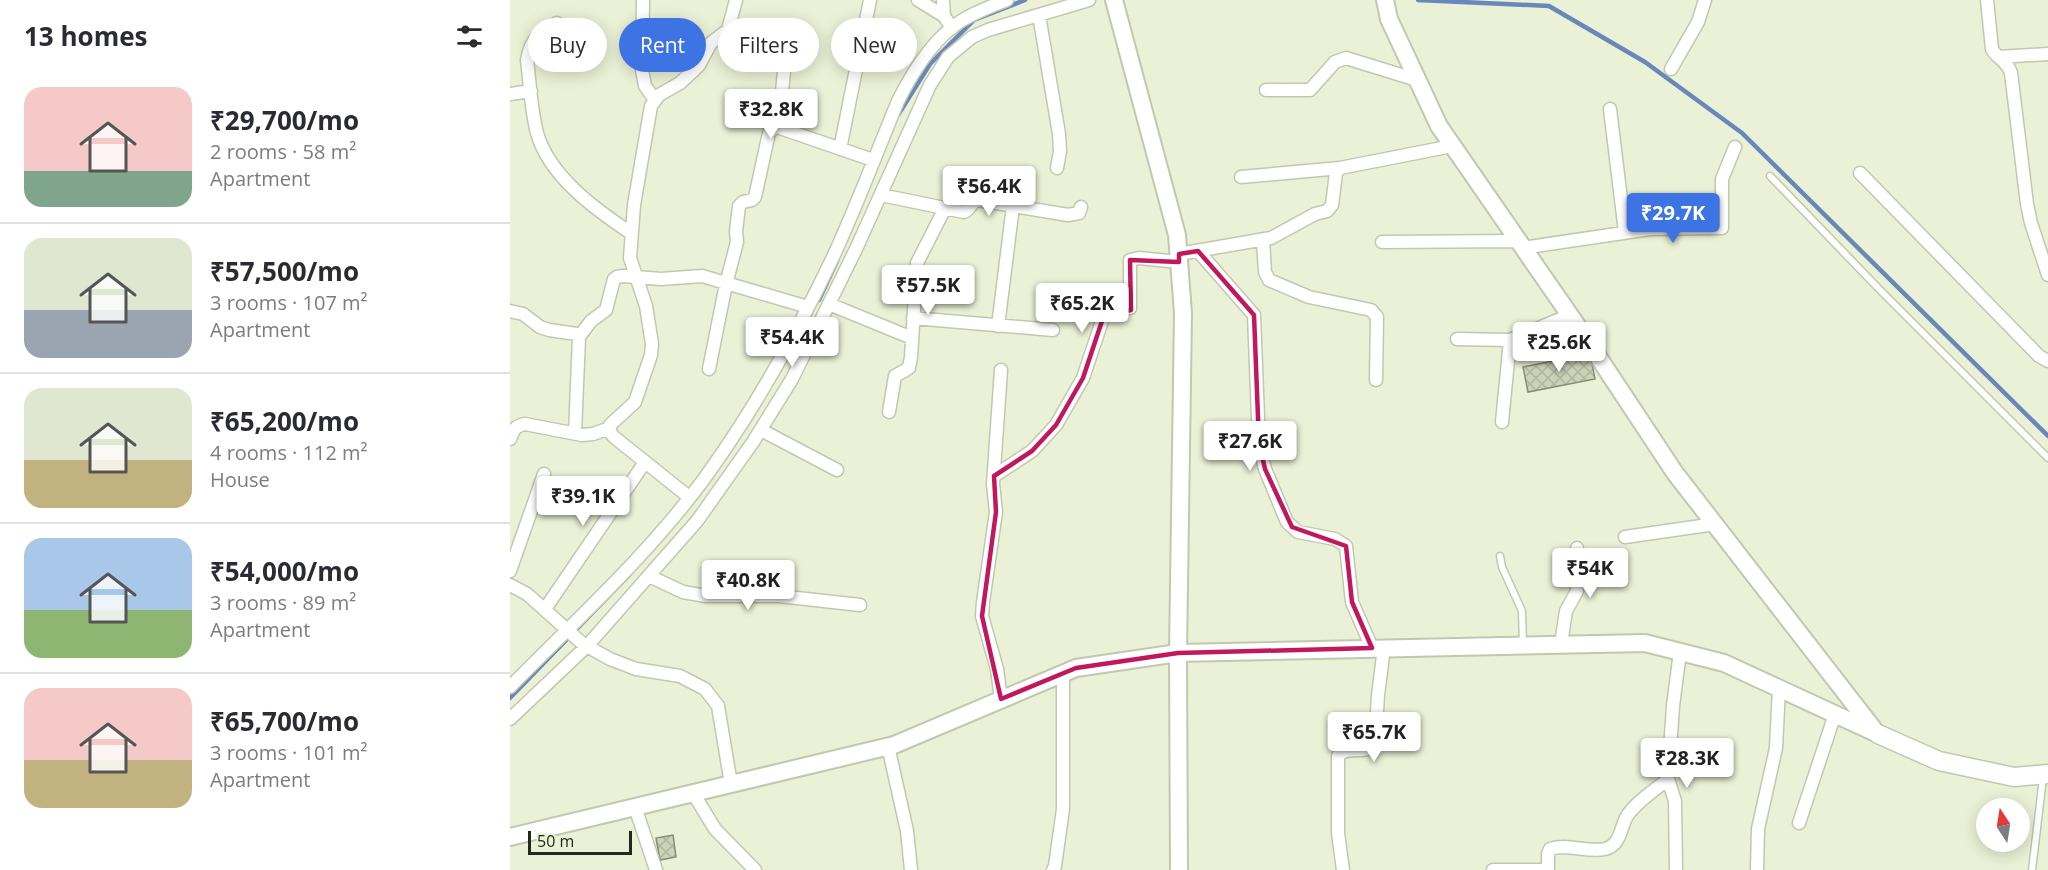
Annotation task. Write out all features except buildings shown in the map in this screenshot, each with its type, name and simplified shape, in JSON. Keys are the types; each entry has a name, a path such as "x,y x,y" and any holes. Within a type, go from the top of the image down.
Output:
{"main road":[{"path":"1878,734 1939,761 2014,777 2046,774"}],"street":[{"path":"643,0 643,78 654,100"},
{"path":"689,497 609,431 613,420 635,402 651,355 652,344 648,315 630,258 634,205 651,106 658,95 680,83 699,64 711,43 728,30 736,0"},
{"path":"840,149 870,0"},
{"path":"918,0 944,16 952,28"},
{"path":"943,0 944,16"},
{"path":"510,687 645,551 704,479 768,383 808,307 834,255 908,81 921,61 959,22 979,11 1008,0"},
{"path":"510,719 585,645 697,521 761,430 792,379 881,195 930,85 948,57 972,37 1089,0"},
{"path":"1114,0 1178,235 1183,313 1178,653 1179,870"},
{"path":"1671,69 1698,22 1705,0"},
{"path":"1987,0 1992,49 1994,54 2005,61 2011,73 2027,204 2031,224 2048,275"},
{"path":"1386,5 1389,20 1417,80 1439,126 1452,146 1570,315 1675,472 1878,734"},
{"path":"1039,15 1059,134 1057,168"},
{"path":"2000,57 2048,54"},
{"path":"1266,90 1310,90 1335,62 1346,58 1417,80"},
{"path":"529,72 538,135 560,174 601,213 631,233"},
{"path":"784,72 779,123 783,130 873,160"},
{"path":"510,94 531,91"},
{"path":"1610,109 1625,231"},
{"path":"709,369 737,242 739,206 755,197 769,133 779,123"},
{"path":"1240,177 1340,168 1452,146"},
{"path":"1382,242 1520,244 1650,229 1722,228 1722,179 1735,147"},
{"path":"994,476 1032,451 1056,425 1083,378 1102,319 1111,312 1130,308 1130,260 1179,258 1198,251 1278,236 1315,214 1330,208 1336,173 1340,168"},
{"path":"1860,173 2039,356 2048,361"},
{"path":"881,195 944,210 964,212 974,201 978,200 1068,215 1079,213 1081,207"},
{"path":"998,326 1013,206"},
{"path":"889,412 895,376 909,368 917,263 944,210"},
{"path":"1263,240 1265,272 1269,280 1309,297 1371,310 1375,313 1377,317 1376,380"},
{"path":"1198,251 1254,315 1259,443 1265,469 1287,522 1298,532 1335,539 1346,546 1352,602 1378,648 1375,745 1369,749 1347,750 1338,756 1338,834 1343,870"},
{"path":"575,433 579,337 591,321 606,310 614,279 622,276 661,279 702,276 808,307"},
{"path":"829,304 912,338"},
{"path":"510,311 523,314 540,327 577,334 579,337"},
{"path":"1457,339 1510,340 1570,315"},
{"path":"913,318 1053,330"},
{"path":"1502,422 1510,340"},
{"path":"1001,370 994,476 996,512 982,602 982,616 997,669 1001,699"},
{"path":"510,439 513,429 525,424 593,434 610,428"},
{"path":"761,430 837,470"},
{"path":"545,609 645,462"},
{"path":"510,571 544,474"},
{"path":"1625,537 1715,524"},
{"path":"1561,644 1566,611 1577,591 1577,548"},
{"path":"649,576 683,592 706,596 779,596 860,605"},
{"path":"510,585 527,594 585,645 610,659 636,669 680,676 705,689 718,706 731,784"},
{"path":"510,837 888,746 1076,668 1178,653 1645,643 1724,663 1878,734"},
{"path":"1676,870 1675,801 1668,778 1673,706 1680,652"},
{"path":"1053,870 1063,809 1063,673"},
{"path":"1757,870 1758,829 1776,748 1779,688"},
{"path":"1799,823 1835,714"},
{"path":"888,746 903,808 911,870"},
{"path":"1493,870 1548,870 1548,854 1550,849 1555,847 1601,850 1611,847 1617,843 1627,816 1668,778"},
{"path":"693,793 715,829 755,870"},
{"path":"635,807 656,870"}],"lane":[{"path":"1770,176 2048,458"},
{"path":"1500,556 1502,567 1522,611 1523,645"},
{"path":"2032,870 2046,774"}],"highlighted area":[{"path":"1198,251 1254,315 1259,443 1265,469 1292,527 1346,546 1352,602 1372,648 1178,653 1076,668 1001,699 982,616 996,512 994,476 1032,451 1056,425 1083,378 1104,315 1131,310 1130,260 1179,262 1179,254"}],"waterway":[{"path":"898,115 930,64 974,20 1025,0"},
{"path":"1418,0 1549,6 1645,62 1742,133 2048,436"},
{"path":"819,300 837,261"},
{"path":"510,698 629,575"}]}
